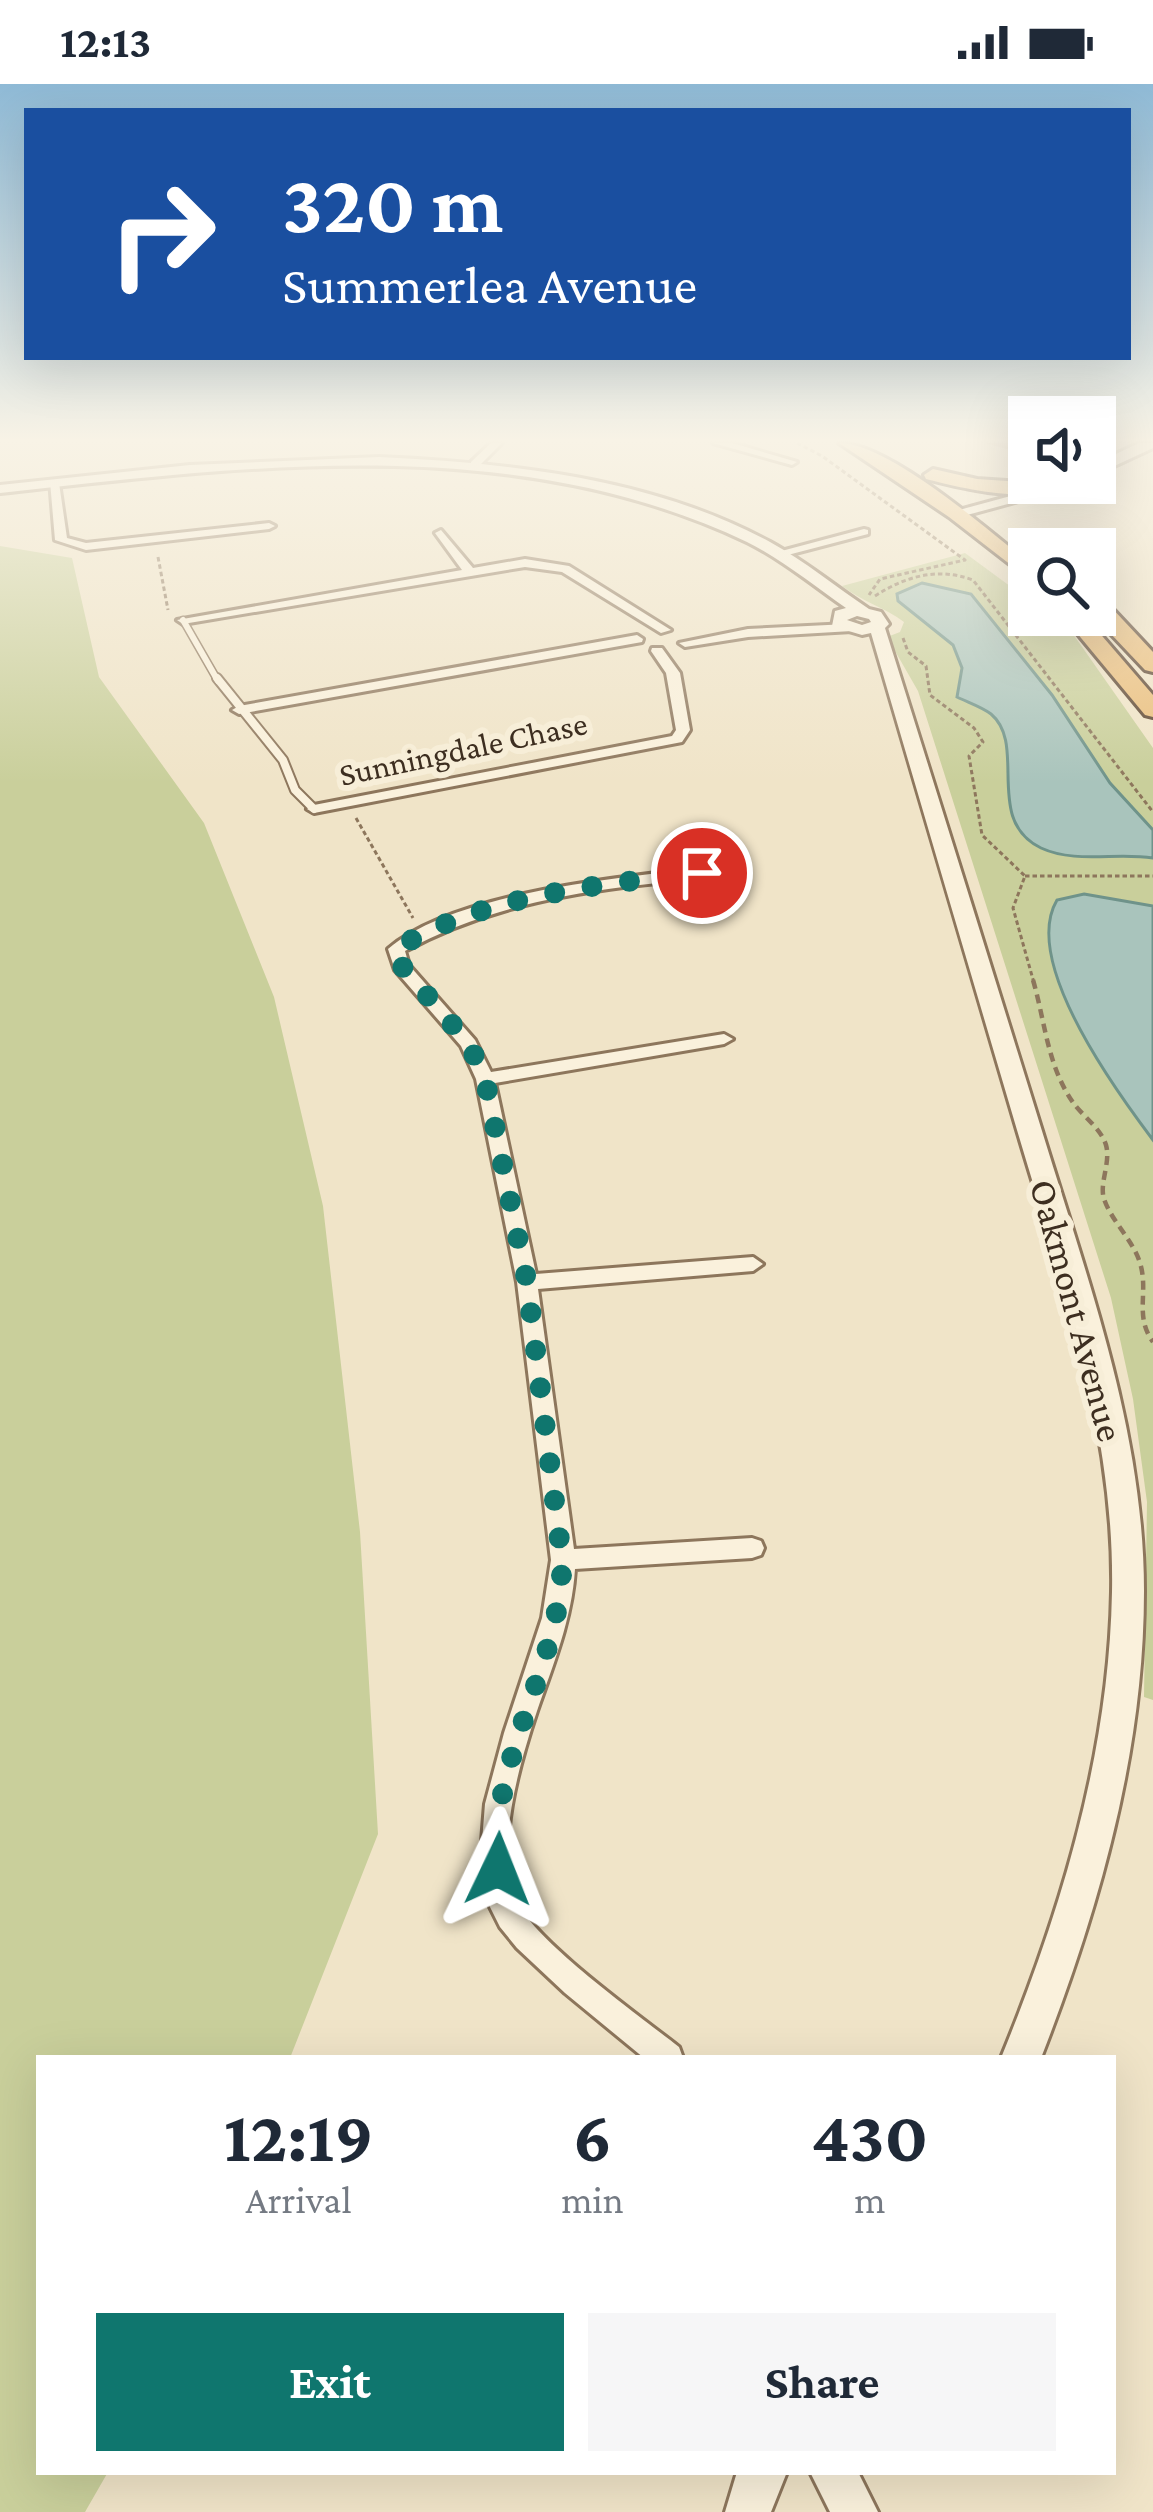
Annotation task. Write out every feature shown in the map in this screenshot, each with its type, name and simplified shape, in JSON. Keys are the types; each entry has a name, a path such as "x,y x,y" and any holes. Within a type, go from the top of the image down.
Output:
{"highway":[{"path":"1116,627 1153,665"},
{"path":"1091,636 1153,710"}],"street":[{"path":"458,556 470,572"},
{"path":"239,710 577,648 864,628 870,604 831,590 784,556"},
{"name":"Sunningdale Chase","path":"183,620 525,563 565,569 665,630"},
{"name":"Oakmont Avenue","path":"831,590 864,628 1099,1360 1118,1468 1128,1589 1114,1736 1062,1955 1022,2055"},
{"name":"Sunningdale Chase","path":"633,610 646,642 673,673"},
{"path":"646,642 665,630 682,642"},
{"name":"Sunningdale Chase","path":"314,809 614,748 666,744 683,730 673,673 682,642"},
{"path":"664,2055 548,1958 502,1904 494,1834 520,1722 562,1600 562,1560 527,1282 485,1079 469,1044 401,965 396,949 422,933 536,899 702,873"},
{"path":"485,1079 724,1039"},
{"path":"527,1282 753,1264"},
{"path":"562,1560 752,1548"},
{"path":"748,2512 751,2492 762,2475"}],"lane":[{"name":"Sunningdale Chase","path":"183,620 239,710 284,760 295,790 314,809"}],"path":[{"path":"157,556 164,604 183,620"},
{"path":"870,604 880,579 964,560 959,556"},
{"path":"870,604 898,580 956,575 973,580 1153,812"},
{"path":"864,628 926,666 930,695 937,704 980,735 983,742 969,756 982,835 1025,876 1153,876"},
{"path":"346,802 422,933"},
{"path":"1025,876 1012,908 1042,1010 1040,1027 1071,1100 1105,1140 1103,1197 1143,1271 1141,1326 1153,1342"}],"green space":[{"path":"0,556 62,556 72,558 99,677 204,823 274,997 323,1206 360,1532 378,1834 291,2055 36,2055 36,2475 106,2475 85,2512 0,2512"},
{"path":"953,556 970,556 1008,585 1008,636 1074,636 1153,748 1153,1700 1144,1697 1147,1502 1133,1399 1111,1298 918,691 887,637 900,632 904,622 842,586"}],"water":[{"path":"922,583 971,594 1052,695 1110,783 1153,830 1153,858 1054,853 1024,835 1009,801 1001,728 987,711 957,697 962,668 953,645 898,601 897,594"},
{"path":"1084,894 1153,906 1153,1140 1097,1059 1062,990 1052,956 1049,926 1057,900"}],"route":[{"path":"498,1869 494,1834 520,1722 562,1600 562,1560 527,1282 485,1079 469,1044 401,965 396,949 422,933 536,899 702,873"}]}
